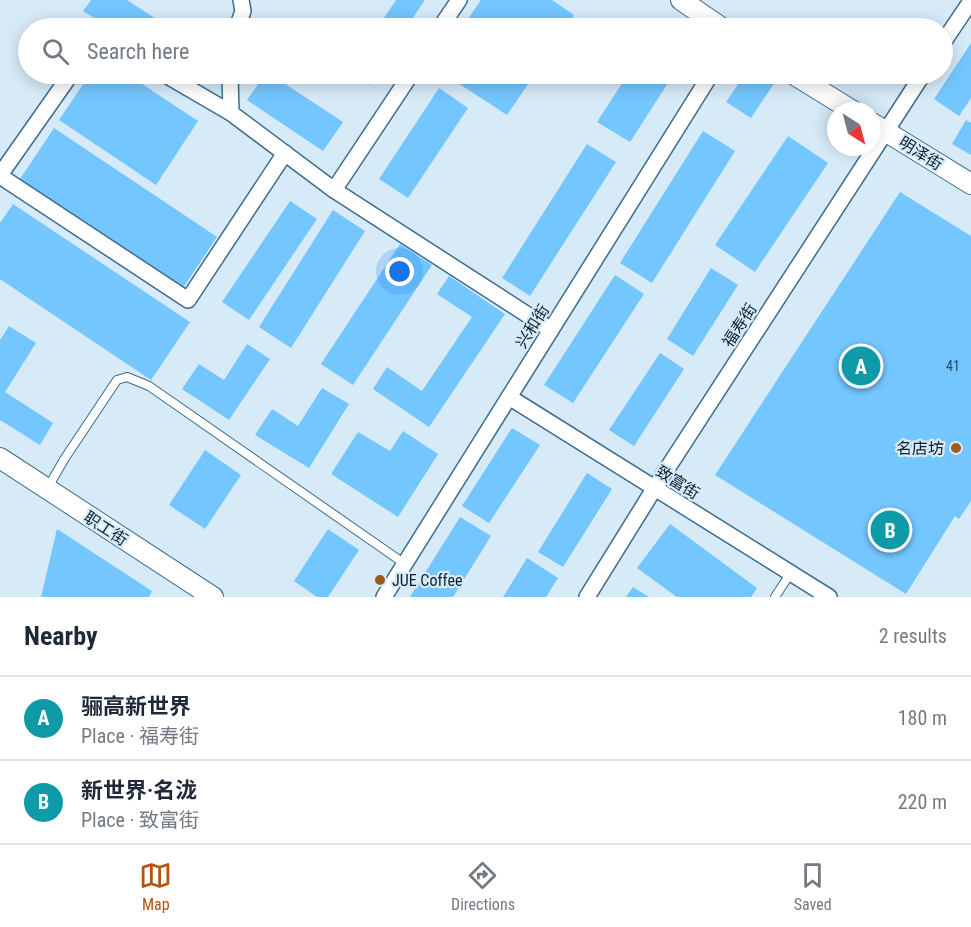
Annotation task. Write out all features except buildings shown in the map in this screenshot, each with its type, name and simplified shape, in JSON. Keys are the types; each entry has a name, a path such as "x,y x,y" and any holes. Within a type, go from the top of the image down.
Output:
{"street":[{"path":"241,0 243,11 241,18"},
{"path":"447,18 459,0"},
{"path":"681,0 707,18"},
{"path":"953,28 971,1"},
{"path":"64,84 0,176 188,300 285,153"},
{"path":"181,84 231,113 334,190 551,330"},
{"path":"230,84 231,113"},
{"path":"334,190 404,84"},
{"name":"兴和街","path":"384,597 705,84"},
{"path":"809,84 838,102"},
{"name":"福寿街","path":"881,123 915,84"},
{"name":"明泽街","path":"881,129 971,184"},
{"name":"福寿街","path":"587,597 860,156"},
{"name":"致富街","path":"509,397 829,597"},
{"name":"职工街","path":"0,458 213,597"}],"lane":[{"path":"47,489 117,380 127,377 150,386 405,564"},
{"path":"775,597 790,574"}],"place":[{"name":"骊高新世界","path":"861,366"},
{"name":"名店坊","path":"956,448"},
{"name":"新世界·名泷","path":"890,530"},
{"name":"JUE Coffee","path":"380,580"}]}
